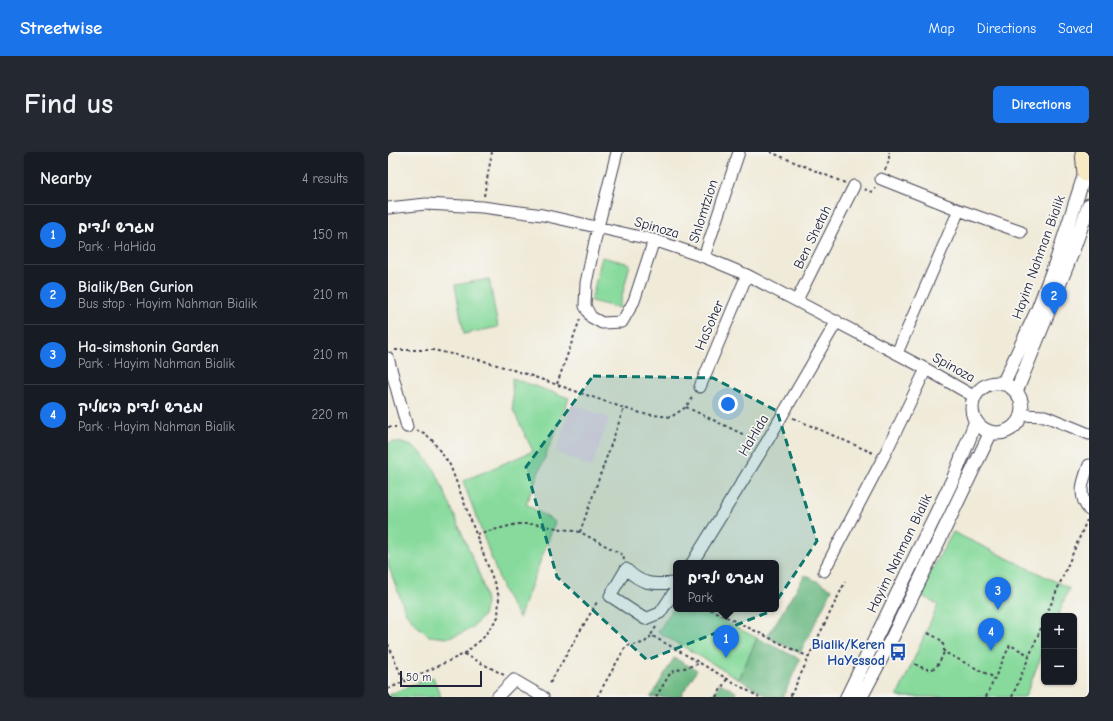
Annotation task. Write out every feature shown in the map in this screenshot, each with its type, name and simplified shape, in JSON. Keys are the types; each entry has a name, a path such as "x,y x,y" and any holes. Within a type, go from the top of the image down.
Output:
{"main road":[{"path":"1083,152 1087,168"}],"street":[{"path":"618,152 598,227 586,283 585,306 591,317 602,323 622,322 634,301 654,240"},
{"name":"Shlomtzion","path":"704,257 739,152"},
{"name":"Hayim Nahman Bialik","path":"1003,384 1038,309 1057,260 1087,168"},
{"path":"881,179 959,210 1021,232"},
{"name":"Ben Shetah","path":"797,300 854,186"},
{"name":"Spinoza","path":"388,208 426,204 482,207 544,215 654,240 704,257 747,275 837,321 975,397"},
{"name":"Hayim Nahman Bialik","path":"1016,392 1072,253 1089,205"},
{"path":"896,353 959,210"},
{"name":"HaSoher","path":"700,387 747,275"},
{"name":"HaHida","path":"694,560 765,445 837,321"},
{"path":"388,358 407,427"},
{"path":"824,571 883,458 926,369"},
{"path":"1003,384 1016,392 1022,407 1018,422 1013,428 1006,432 998,433 991,432 980,426 976,421 972,405 980,390 987,386 1003,384"},
{"path":"1021,415 1045,416 1089,434"},
{"name":"Hayim Nahman Bialik","path":"846,697 954,477 976,421"},
{"path":"861,697 893,636 991,432"},
{"path":"1088,515 1082,496 1082,484 1089,465"},
{"path":"673,583 646,583 633,576 626,569 610,596 645,619 660,613 673,594"},
{"path":"497,697 514,680 543,697"}],"path":[{"path":"482,207 492,152"},
{"path":"770,152 872,192 881,179 890,160 889,152"},
{"path":"556,384 585,306"},
{"path":"388,350 433,350 484,361 624,408 644,414 671,418 686,407 700,387"},
{"path":"686,407 765,445"},
{"path":"580,532 624,408"},
{"path":"783,414 883,458"},
{"path":"388,428 407,427 424,433 432,440 450,465 499,597 498,617 483,638 464,654 388,689"},
{"path":"1047,613 1088,515"},
{"path":"476,534 517,524 534,524 580,532 623,555 626,569"},
{"path":"790,697 845,582"},
{"path":"550,683 596,602"},
{"path":"716,612 809,657"},
{"path":"1012,697 1041,628"},
{"path":"915,664 924,669 933,670 938,667 944,652 944,646 940,639 928,634"},
{"path":"597,697 626,646 644,643 651,635"},
{"path":"655,637 759,697"},
{"path":"388,644 404,682"},
{"path":"986,697 1010,645 1029,655"},
{"path":"944,652 995,678"},
{"path":"464,654 514,680"},
{"path":"656,697 671,672 700,663"},
{"path":"716,697 727,678"}],"highlighted area":[{"path":"593,376 713,378 777,411 817,541 769,612 647,660 557,577 526,467"}],"shaded area":[{"path":"572,403 609,418 592,468 556,452"}],"green space":[{"path":"602,257 630,264 619,308 591,301"},
{"path":"489,279 498,327 464,334 455,285"},
{"path":"512,378 569,398 526,504 555,522 519,618 504,592 463,481 533,451 513,410"},
{"path":"392,442 413,447 423,455 436,472 480,576 486,603 483,616 472,628 459,634 446,638 429,636 416,625 406,613 388,565 388,443"},
{"path":"953,532 1069,588 1059,613 1041,613 1041,657 1025,697 897,697 938,605 922,596 922,587"},
{"path":"805,575 832,589 800,653 767,637"},
{"path":"673,609 673,612 705,612 757,638 739,679 658,632"},
{"path":"757,638 800,659 783,697 769,697 739,679"},
{"path":"674,658 697,670 680,697 651,697"},
{"path":"433,677 441,697 388,697 388,695"},
{"path":"720,683 736,692 734,697 712,697"}],"place":[{"name":"Bialik/Ben Gurion","path":"1054,315"},
{"name":"Ha-simshonin Garden","path":"998,610"},
{"name":"מגרש ילדים ביאליק","path":"991,651"},
{"name":"Bialik/Keren HaYessod","path":"898,652"},
{"name":"מגרש ילדים","path":"726,658"}]}
